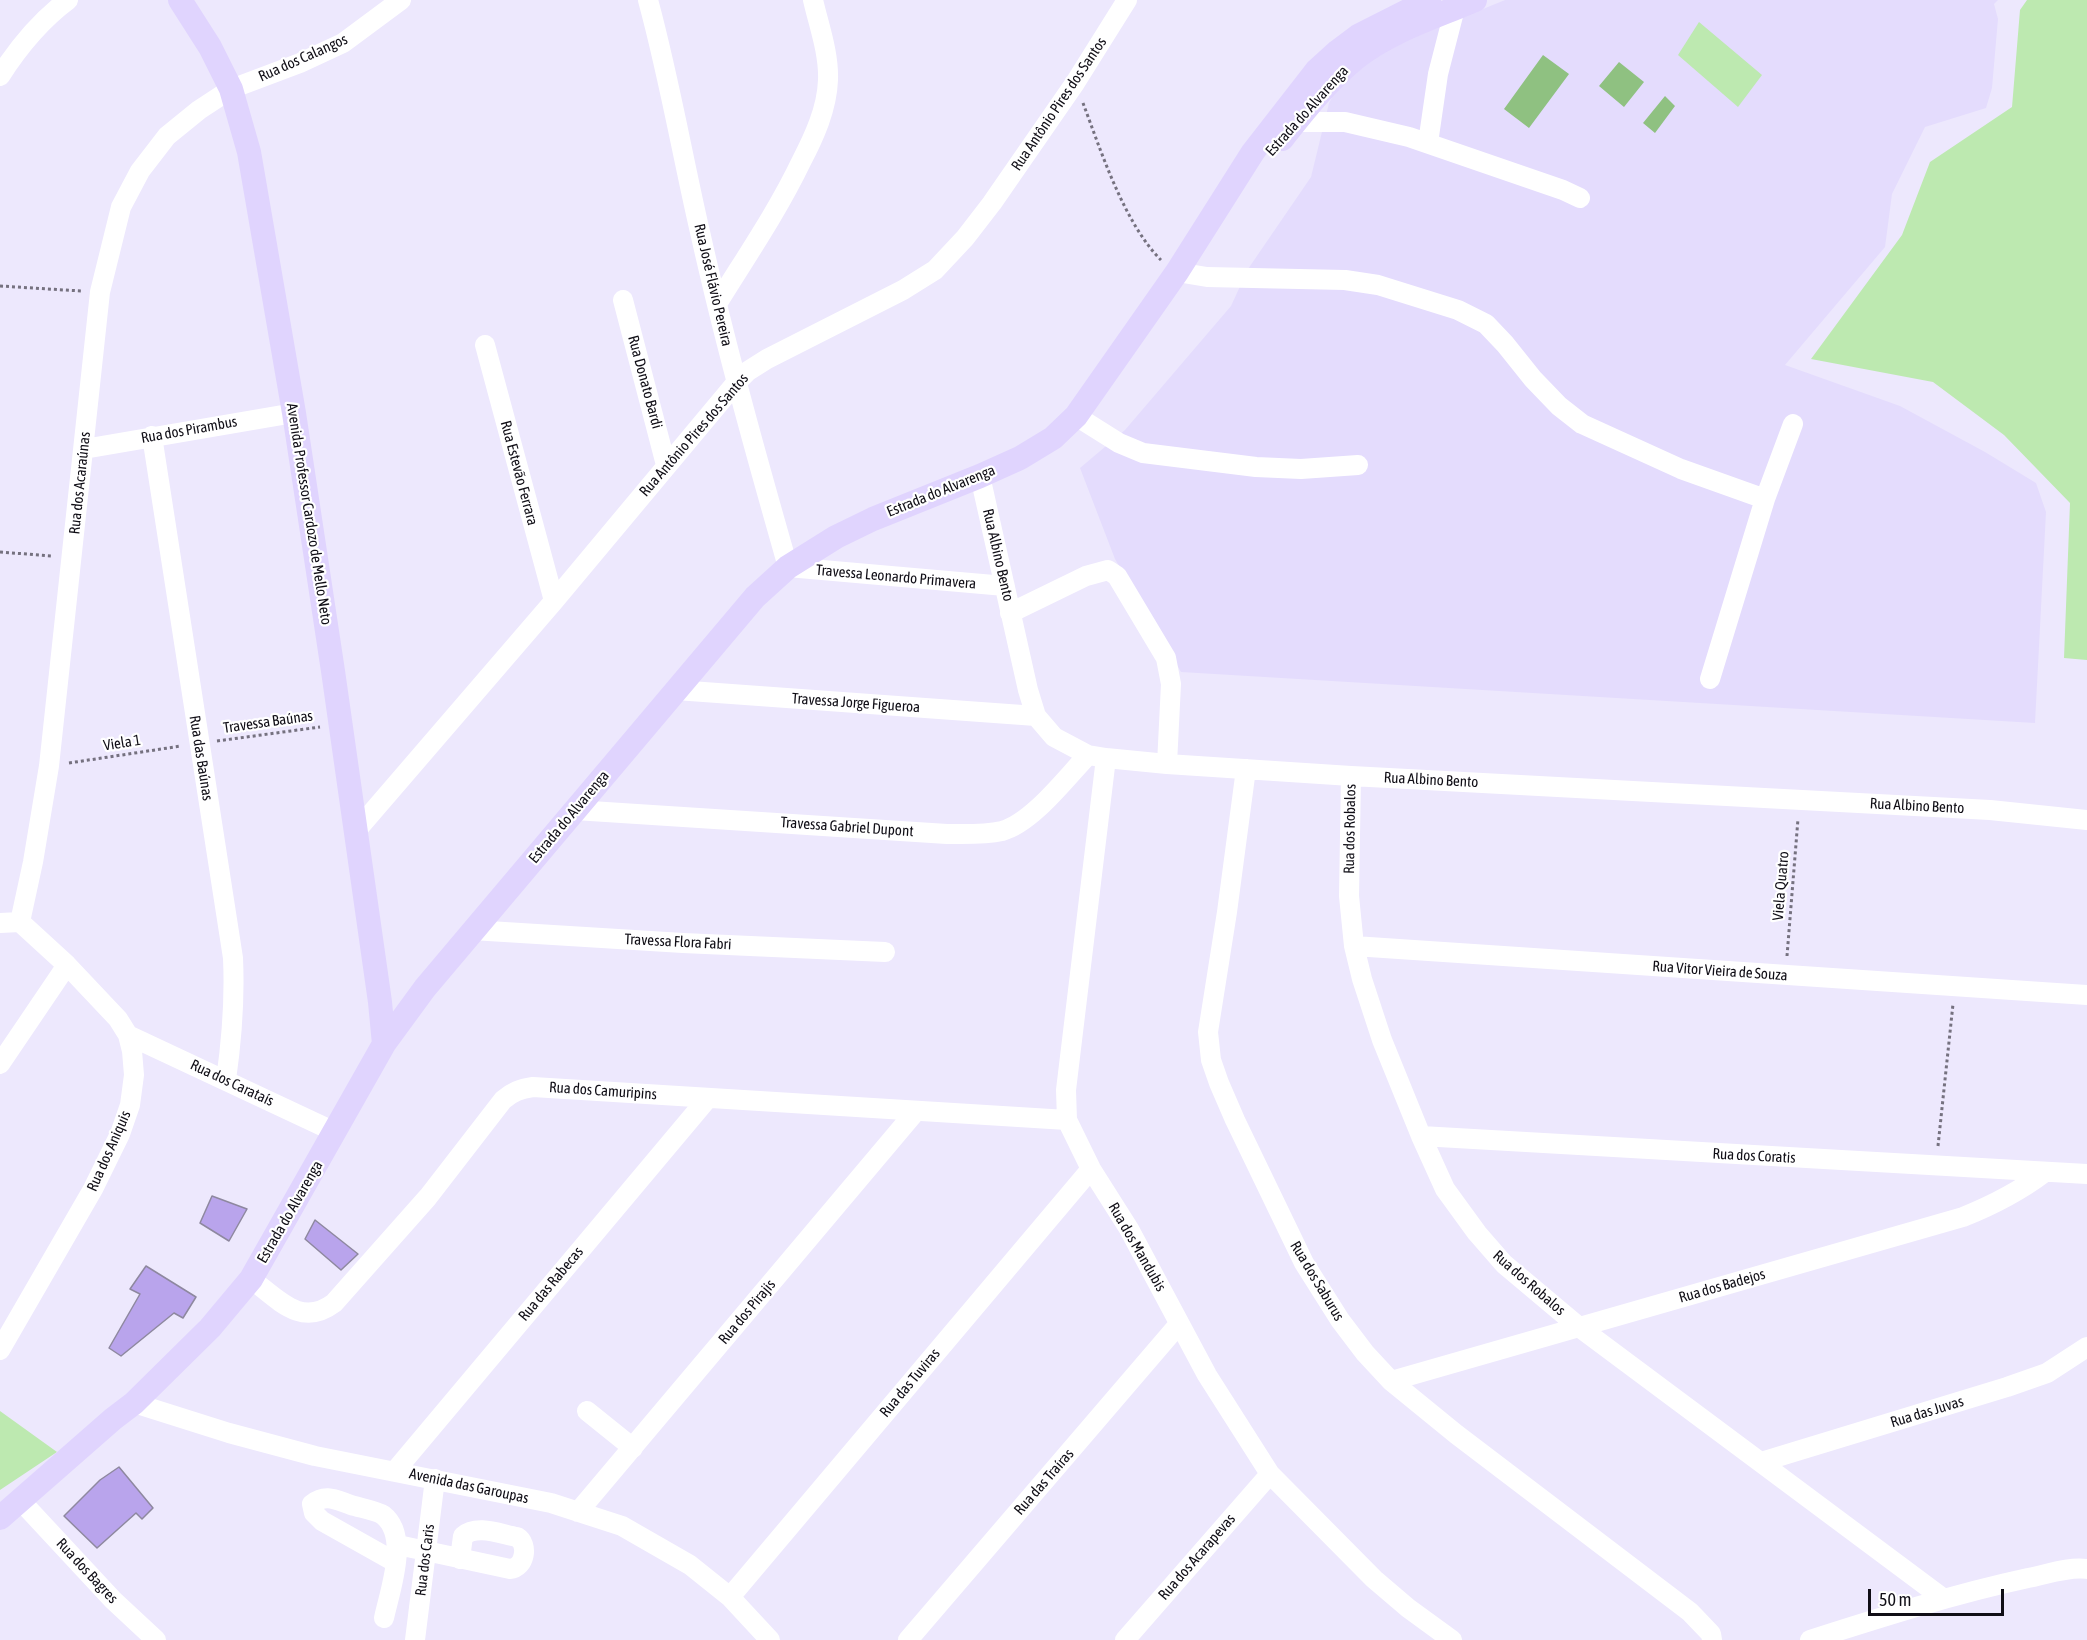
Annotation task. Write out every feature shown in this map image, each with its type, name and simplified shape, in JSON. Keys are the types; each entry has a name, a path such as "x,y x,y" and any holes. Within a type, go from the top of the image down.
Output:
{"main road":[{"name":"Avenida Professor Cardozo de Mello Neto","path":"180,0 210,47 231,89 249,152 294,413 356,831 384,1044"},
{"name":"Estrada do Alvarenga","path":"0,1518 134,1403 210,1328 251,1280 384,1044 425,988 755,597 788,567 836,537 873,519 1020,458 1053,438 1076,416 1177,272 1253,152 1316,71 1358,36 1429,0"},
{"name":"Estrada do Alvarenga","path":"1216,208 1275,147 1336,76 1357,57 1380,43 1465,4"}],"street":[{"path":"0,76 11,58 52,12 68,0"},
{"name":"Rua dos Calangos","path":"231,89 300,63 343,43 401,0"},
{"name":"Rua José Flávio Pereira","path":"648,0 663,56 699,231 736,383 788,567"},
{"path":"717,304 784,198 814,137 824,106 828,82 827,57 813,0"},
{"name":"Rua Antônio Pires dos Santos","path":"356,831 554,602 666,465 748,371 767,359 903,290 935,270 965,238 1075,83 1126,0"},
{"path":"1428,143 1438,74 1465,4"},
{"name":"Rua dos Acaraúnas","path":"20,921 33,862 49,766 100,292 121,207 140,171 167,136 199,110 231,89"},
{"path":"1296,122 1345,122 1428,143 1580,198"},
{"path":"1177,272 1206,277 1345,280 1378,285 1458,310 1486,324 1533,379 1559,406 1582,424 1681,469 1765,499"},
{"name":"Rua Donato Bardi","path":"623,300 666,465"},
{"name":"Rua Estevão Ferrara","path":"485,345 554,602"},
{"name":"Rua dos Pirambus","path":"84,450 152,436 294,413"},
{"path":"1076,416 1125,446 1143,453 1290,469 1358,465"},
{"path":"1710,679 1765,499 1793,424"},
{"name":"Rua das Baúnas","path":"152,436 233,958 235,1003 226,1080"},
{"name":"Rua Albino Bento","path":"980,476 1010,613 1036,716 1054,737 1097,756 1167,764 1351,776 1990,810 2087,819"},
{"name":"Travessa Leonardo Primavera","path":"788,567 1005,586"},
{"path":"1010,613 1086,576 1108,570 1117,576 1166,658 1171,684 1167,764"},
{"name":"Travessa Jorge Figueroa","path":"676,690 1036,716"},
{"name":"Travessa Gabriel Dupont","path":"575,810 947,834 984,834 1003,831 1018,825 1097,756"},
{"name":"Rua dos Mandubis","path":"1097,756 1067,1079 1067,1120 1091,1169 1129,1228 1207,1375 1270,1474 1374,1580 1452,1640"},
{"name":"Rua dos Saburus","path":"1246,769 1208,1032 1211,1060 1235,1120 1304,1263 1340,1320 1371,1360 1391,1381 1456,1434 1690,1612 1710,1634 1712,1640"},
{"name":"Rua dos Robalos","path":"1351,776 1349,896 1354,946 1379,1032 1445,1189 1477,1233 1504,1264 1579,1327 1944,1599"},
{"path":"0,923 20,921"},
{"name":"Rua dos Aniquis","path":"0,1350 93,1189 120,1134 130,1105 134,1075 128,1035 118,1019 67,965 20,921"},
{"name":"Travessa Flora Fabri","path":"472,930 885,952"},
{"name":"Rua Vitor Vieira de Souza","path":"1354,946 2087,994"},
{"path":"0,1064 67,965"},
{"name":"Rua dos Carataís","path":"128,1035 335,1132"},
{"name":"Rua dos Camuripins","path":"251,1280 295,1311 306,1314 324,1311 334,1303 428,1197 503,1100 512,1092 533,1087 1067,1120"},
{"name":"Rua das Rabecas","path":"395,1471 708,1098"},
{"name":"Rua dos Pirajis","path":"578,1512 916,1111"},
{"name":"Rua dos Coratis","path":"1421,1136 2087,1174"},
{"name":"Rua das Tuviras","path":"730,1597 1091,1169"},
{"name":"Rua dos Badejos","path":"1391,1381 1963,1217 2023,1189 2045,1172"},
{"name":"Rua das Traíras","path":"908,1640 1179,1324"},
{"name":"Rua das Juvas","path":"1761,1462 2007,1388 2047,1373 2087,1347"},
{"name":"Avenida das Garoupas","path":"134,1403 229,1433 293,1450 551,1503 622,1526 690,1565 730,1597 770,1640"},
{"path":"587,1411 633,1448"},
{"name":"Rua dos Acarapevas","path":"1125,1640 1270,1474"},
{"name":"Rua dos Caris","path":"415,1640 435,1479"},
{"name":"Rua dos Bagres","path":"20,1500 113,1600 156,1640"},
{"path":"384,1618 396,1554 426,1552 460,1559"},
{"path":"1810,1640 2003,1583 2086,1567"}],"path":[{"path":"1075,83 1117,189 1135,224 1159,258 1177,272"},
{"path":"0,286 100,292"},
{"path":"0,552 72,557"},
{"name":"Travessa Baúnas","path":"199,744 340,724"},
{"name":"Viela 1","path":"49,766 199,744"},
{"name":"Viela Quatro","path":"1785,975 1800,799"},
{"path":"1936,1166 1954,985"}],"shaded area":[{"path":"1505,0 1998,0 1994,4 1998,19 1992,88 1986,108 1925,127 1892,194 1885,247 1785,365 1900,406 1985,452 2036,483 2046,512 2035,723 1181,672 1115,559 1080,468 1125,430 1231,306 1248,269 1311,177 1329,103 1343,78 1400,43"},
{"path":"2027,0 2087,0 2087,660 2064,658 2070,503 2004,435 1933,382 1811,359 1902,235 1930,162 2012,107 2020,10"},
{"path":"1699,22 1762,75 1738,107 1678,55"},
{"path":"1543,55 1569,74 1529,128 1504,109"},
{"path":"1619,62 1644,82 1624,107 1599,86"},
{"path":"1665,96 1675,106 1655,133 1643,123"},
{"path":"0,1411 57,1452 0,1490"}],"building":[{"path":"212,1196 247,1209 229,1241 200,1223"},
{"path":"315,1220 358,1254 341,1270 305,1239"},
{"path":"146,1266 196,1297 183,1318 174,1313 121,1356 109,1348 140,1294 130,1289"},
{"path":"119,1467 153,1508 142,1519 136,1513 97,1548 64,1516 100,1480"}]}
